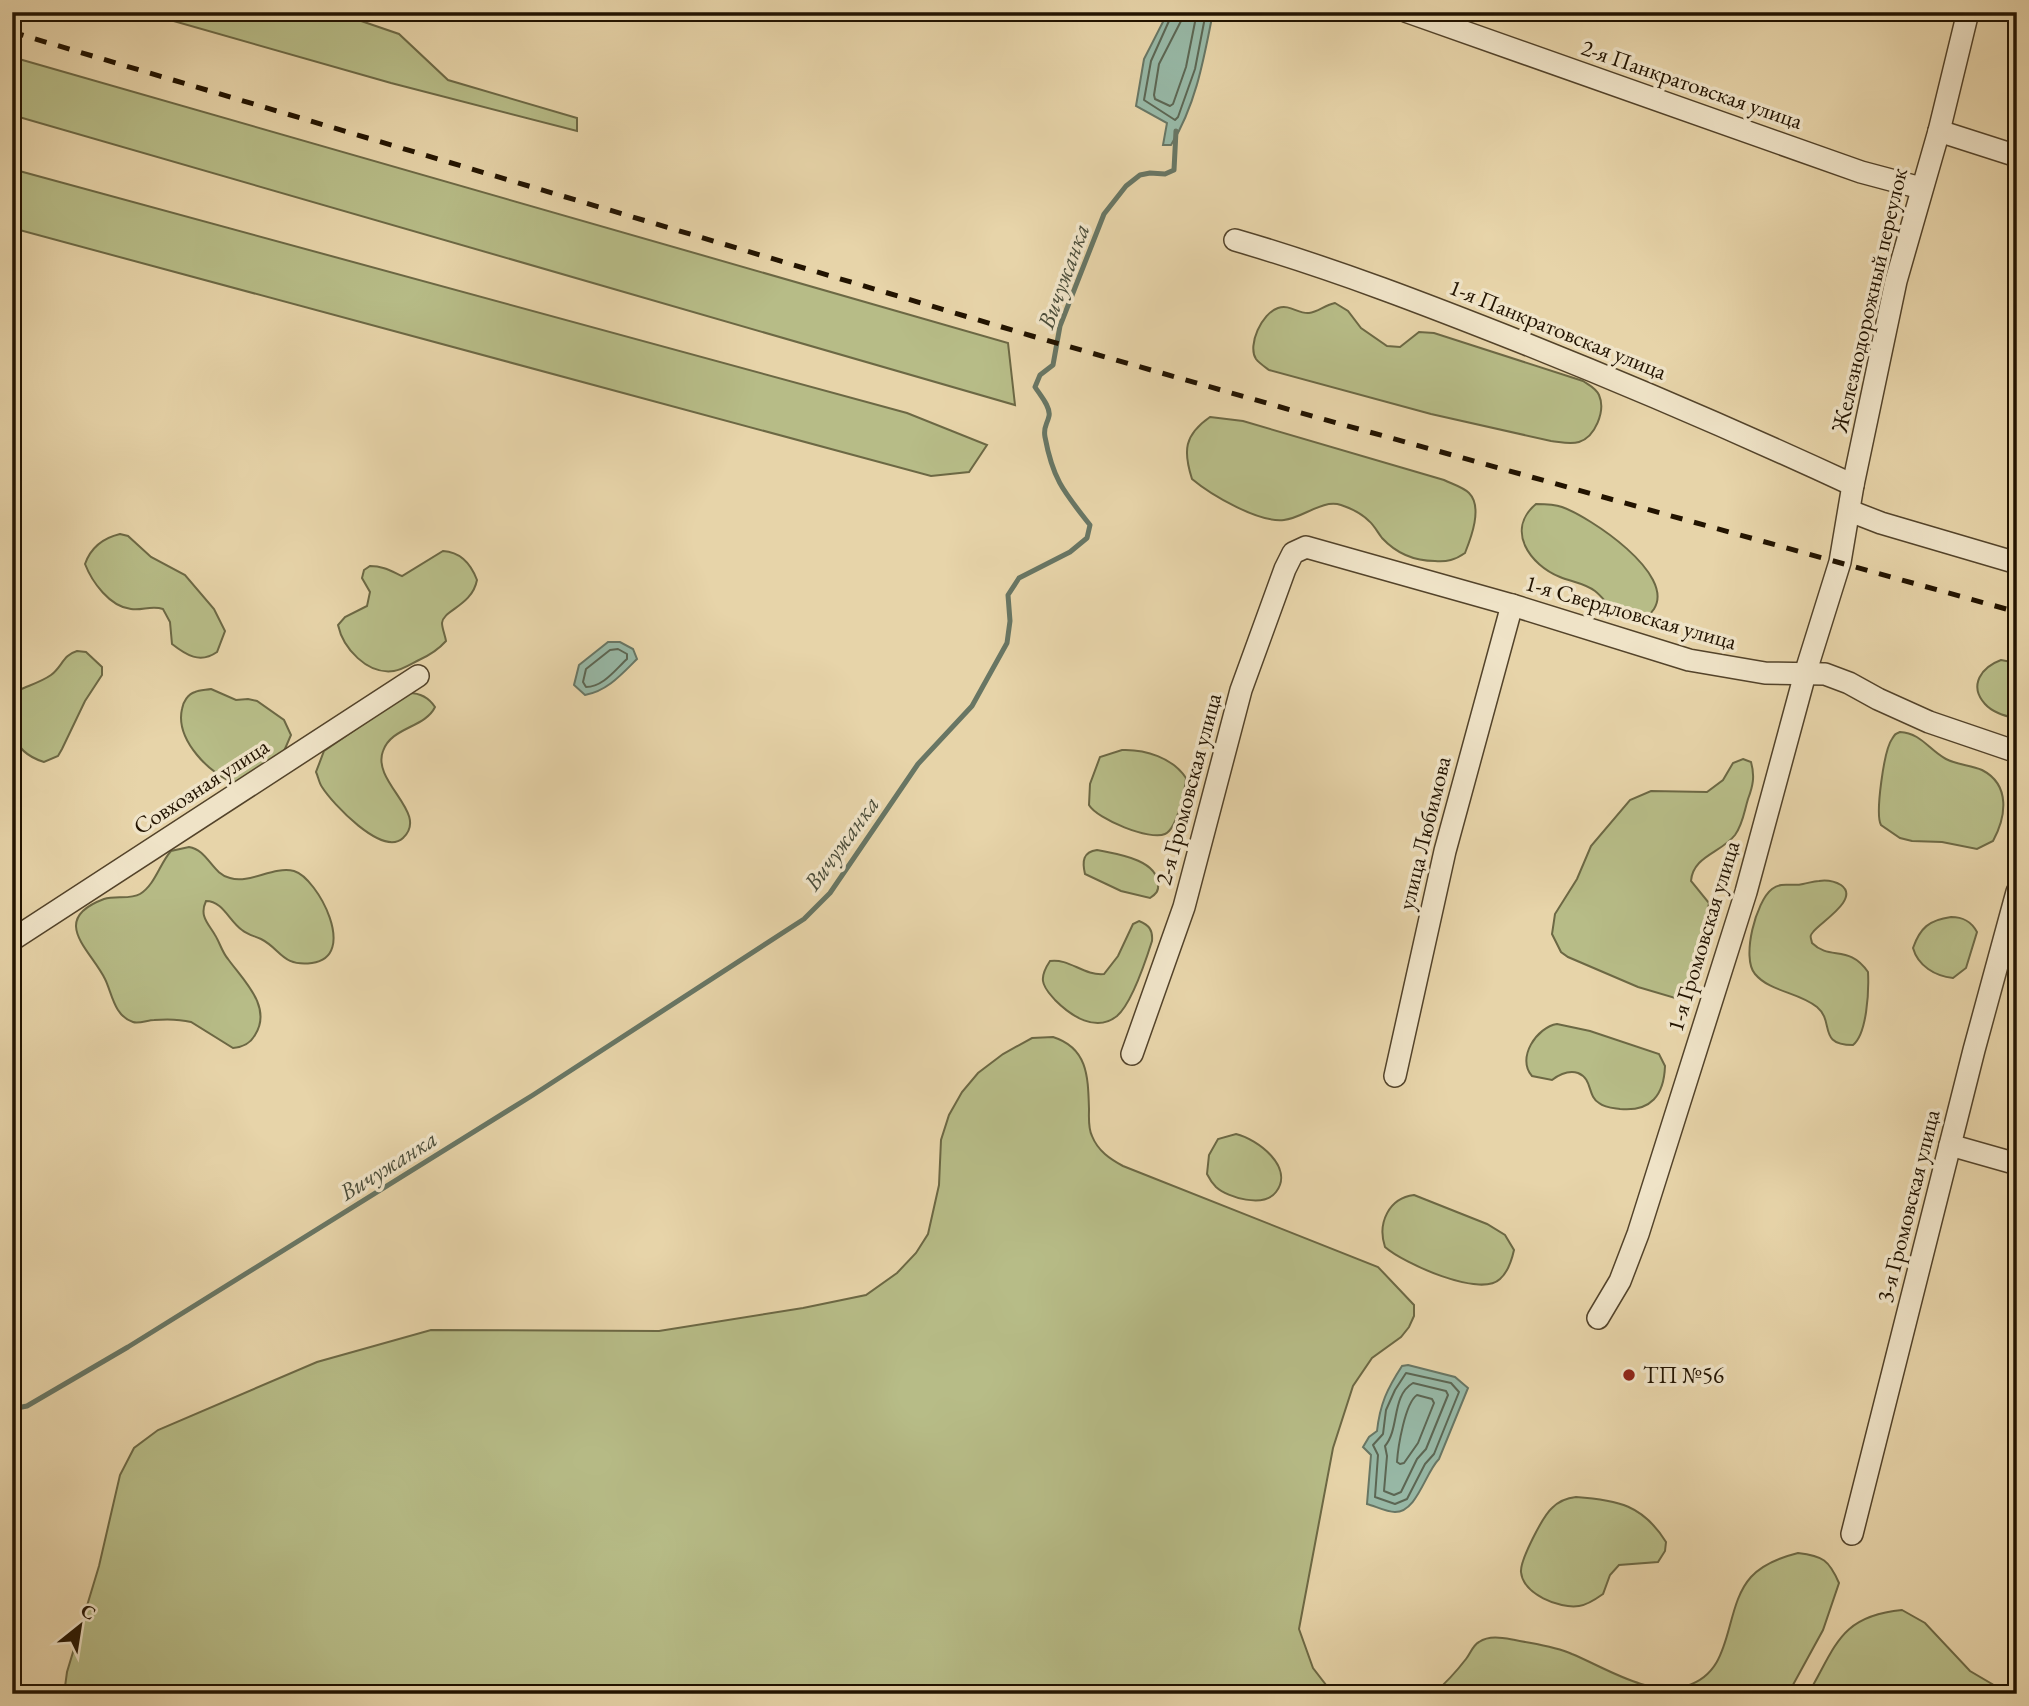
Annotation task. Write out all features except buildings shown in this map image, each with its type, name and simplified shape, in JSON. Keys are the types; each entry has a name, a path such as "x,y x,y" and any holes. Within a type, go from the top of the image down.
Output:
{"street":[{"name":"2-я Панкратовская улица","path":"1408,12 1861,172 1921,188"},
{"name":"Железнодорожный переулок","path":"1840,562 1853,485 1896,281 1939,131 1968,12"},
{"path":"1939,131 2017,156"},
{"name":"1-я Панкратовская улица","path":"1236,240 1300,259 1418,301 1655,396 1853,485"},
{"path":"1850,510 1881,523 2017,563"},
{"name":"1-я Свердловская улица","path":"1306,547 1512,605 1689,660 1765,673 1825,674 1929,722 2017,752"},
{"name":"2-я Громовская улица","path":"1132,1054 1184,907 1241,690 1285,569 1293,553 1306,547"},
{"name":"1-я Громовская улица","path":"1598,1318 1620,1281 1646,1208 1746,892 1805,674 1840,562"},
{"name":"улица Любимова","path":"1395,1076 1444,851 1512,605"},
{"name":"Совхозная улица","path":"12,940 418,676"},
{"name":"3-я Громовская улица","path":"1852,1534 2017,892"},
{"path":"1950,1145 2017,1164"}],"green space":[{"path":"142,12 335,12 399,34 448,80 577,118 577,131 391,83"},
{"path":"12,57 1008,343 1015,405 12,115"},
{"path":"12,169 907,413 987,445 969,472 931,476 12,228"},
{"path":"1335,303 1348,311 1361,328 1387,346 1400,347 1419,332 1434,333 1583,381 1599,395 1601,408 1598,423 1590,435 1579,442 1551,441 1431,414 1269,370 1256,359 1253,346 1255,338 1272,311 1286,307 1309,313"},
{"path":"1210,417 1243,421 1461,487 1469,493 1475,506 1474,523 1465,553 1443,561 1420,560 1406,555 1387,543 1366,518 1341,505 1327,505 1291,519 1274,520 1249,513 1223,500 1192,479 1187,460 1191,437"},
{"path":"1536,504 1556,505 1575,513 1627,549 1653,580 1658,595 1650,614 1639,620 1620,616 1591,588 1560,577 1539,564 1525,546 1522,535 1522,525"},
{"path":"120,534 128,536 151,557 185,575 214,609 225,631 217,652 199,658 183,652 172,644 170,622 163,609 123,607 109,599 97,586 85,564 98,544"},
{"path":"443,551 464,560 477,580 470,596 444,618 442,625 446,641 430,654 397,670 384,671 366,664 351,651 338,625 345,617 367,606 370,592 362,578 364,570 370,566 379,567 402,576"},
{"path":"77,651 86,652 102,667 102,675 85,701 58,756 44,762 32,757 17,742 12,723 15,701 19,690 51,675 69,655"},
{"path":"2001,660 2017,663 2017,719 1988,707 1978,690 1983,672"},
{"path":"211,689 236,700 257,701 284,720 291,735 281,758 238,784 227,780 206,765 189,744 184,732 182,709 188,696"},
{"path":"409,693 424,697 435,707 424,719 393,737 383,751 385,774 410,818 409,828 403,838 394,842 383,840 358,826 322,787 316,772 324,751"},
{"path":"1900,732 1914,735 1946,759 1982,770 1998,784 2002,793 2003,812 1993,841 1977,849 1942,842 1912,841 1900,838 1881,825 1879,808 1883,768 1889,745"},
{"path":"1122,750 1158,756 1174,765 1186,778 1177,817 1165,834 1136,832 1102,816 1089,805 1090,784 1100,757"},
{"path":"1743,759 1751,762 1753,776 1740,827 1729,841 1702,860 1693,873 1691,881 1709,903 1698,954 1682,991 1675,998 1638,987 1561,952 1552,934 1555,914 1577,879 1591,846 1630,800 1651,791 1707,792 1723,780 1733,763"},
{"path":"189,847 201,853 219,872 230,878 245,879 278,871 294,871 314,887 330,917 332,947 326,958 302,964 288,960 268,943 244,932 217,904 206,901 203,911 205,919 258,1004 260,1025 251,1041 240,1047 233,1048 191,1022 168,1019 135,1022 127,1019 114,1004 105,979 78,936 76,926 79,916 87,907 108,898 140,894 150,885 171,851"},
{"path":"1097,850 1143,863 1156,876 1157,892 1150,898 1121,891 1085,874 1085,858"},
{"path":"1819,881 1841,885 1846,891 1846,897 1843,904 1812,934 1812,943 1826,951 1854,958 1868,972 1864,1022 1853,1045 1842,1044 1831,1037 1825,1019 1817,1007 1768,985 1755,974 1751,966 1752,930 1766,895 1780,885"},
{"path":"1951,917 1966,920 1977,932 1966,968 1953,978 1928,969 1913,948 1926,926"},
{"path":"1139,921 1150,928 1152,941 1133,992 1123,1010 1109,1021 1101,1023 1092,1023 1068,1012 1046,989 1043,981 1050,961 1064,962 1090,972 1104,974 1118,956 1133,924"},
{"path":"1557,1024 1590,1031 1659,1054 1665,1066 1664,1076 1654,1099 1640,1108 1612,1108 1595,1100 1586,1079 1578,1073 1564,1073 1552,1080 1532,1076 1526,1061 1531,1044 1542,1031"},
{"path":"1053,1037 1065,1042 1080,1056 1088,1086 1091,1133 1101,1150 1109,1157 1123,1166 1378,1267 1414,1305 1414,1316 1409,1327 1401,1337 1372,1358 1353,1386 1333,1448 1299,1629 1313,1668 1333,1694 64,1694 67,1672 99,1566 120,1475 134,1448 158,1430 317,1362 431,1330 659,1331 866,1295 897,1273 916,1253 928,1234 939,1185 941,1140 949,1115 962,1092 978,1073 1003,1054 1032,1038"},
{"path":"1236,1134 1263,1148 1277,1164 1281,1183 1270,1197 1263,1200 1237,1198 1216,1187 1208,1176 1209,1155 1218,1139"},
{"path":"1414,1195 1487,1224 1505,1235 1514,1250 1503,1276 1490,1284 1460,1281 1424,1269 1385,1247 1383,1229 1387,1213 1398,1201"},
{"path":"1576,1497 1605,1500 1638,1512 1666,1542 1665,1551 1658,1562 1619,1565 1610,1575 1603,1594 1585,1604 1571,1606 1552,1602 1535,1593 1523,1580 1521,1572 1528,1549 1548,1513 1560,1502"},
{"path":"1798,1553 1824,1560 1839,1583 1823,1630 1788,1694 1433,1694 1455,1673 1477,1643 1492,1638 1558,1649 1628,1679 1657,1688 1686,1686 1702,1679 1713,1668 1721,1654 1742,1590 1751,1577 1761,1568"},
{"path":"1902,1610 1925,1623 1970,1671 2009,1694 1808,1694 1833,1648 1852,1627 1881,1613"}],"water":[{"path":"1168,12 1213,12 1198,81 1187,114 1171,145 1163,145 1167,123 1136,106 1144,59"},
{"path":"608,642 620,642 633,649 637,659 607,686 585,695 574,685 579,665"},
{"path":"1408,1365 1455,1377 1468,1388 1439,1459 1420,1491 1409,1506 1392,1512 1367,1504 1371,1455 1363,1447 1377,1431 1382,1405 1392,1382 1402,1366"}],"waterway":[{"name":"Вичужанка","path":"12,1409 27,1406 128,1347 533,1095 804,919 830,893 918,764 972,706 1007,643 1010,621 1008,595 1019,578 1070,552 1087,538 1090,525 1066,494 1052,464 1045,434 1049,412 1035,387 1040,375 1053,365 1060,326 1104,214 1126,186 1140,175 1165,174 1174,170 1176,131"}],"railway":[{"path":"12,32 1032,336 2017,612"}],"place":[{"name":"ТП №56","path":"1629,1375"}]}
